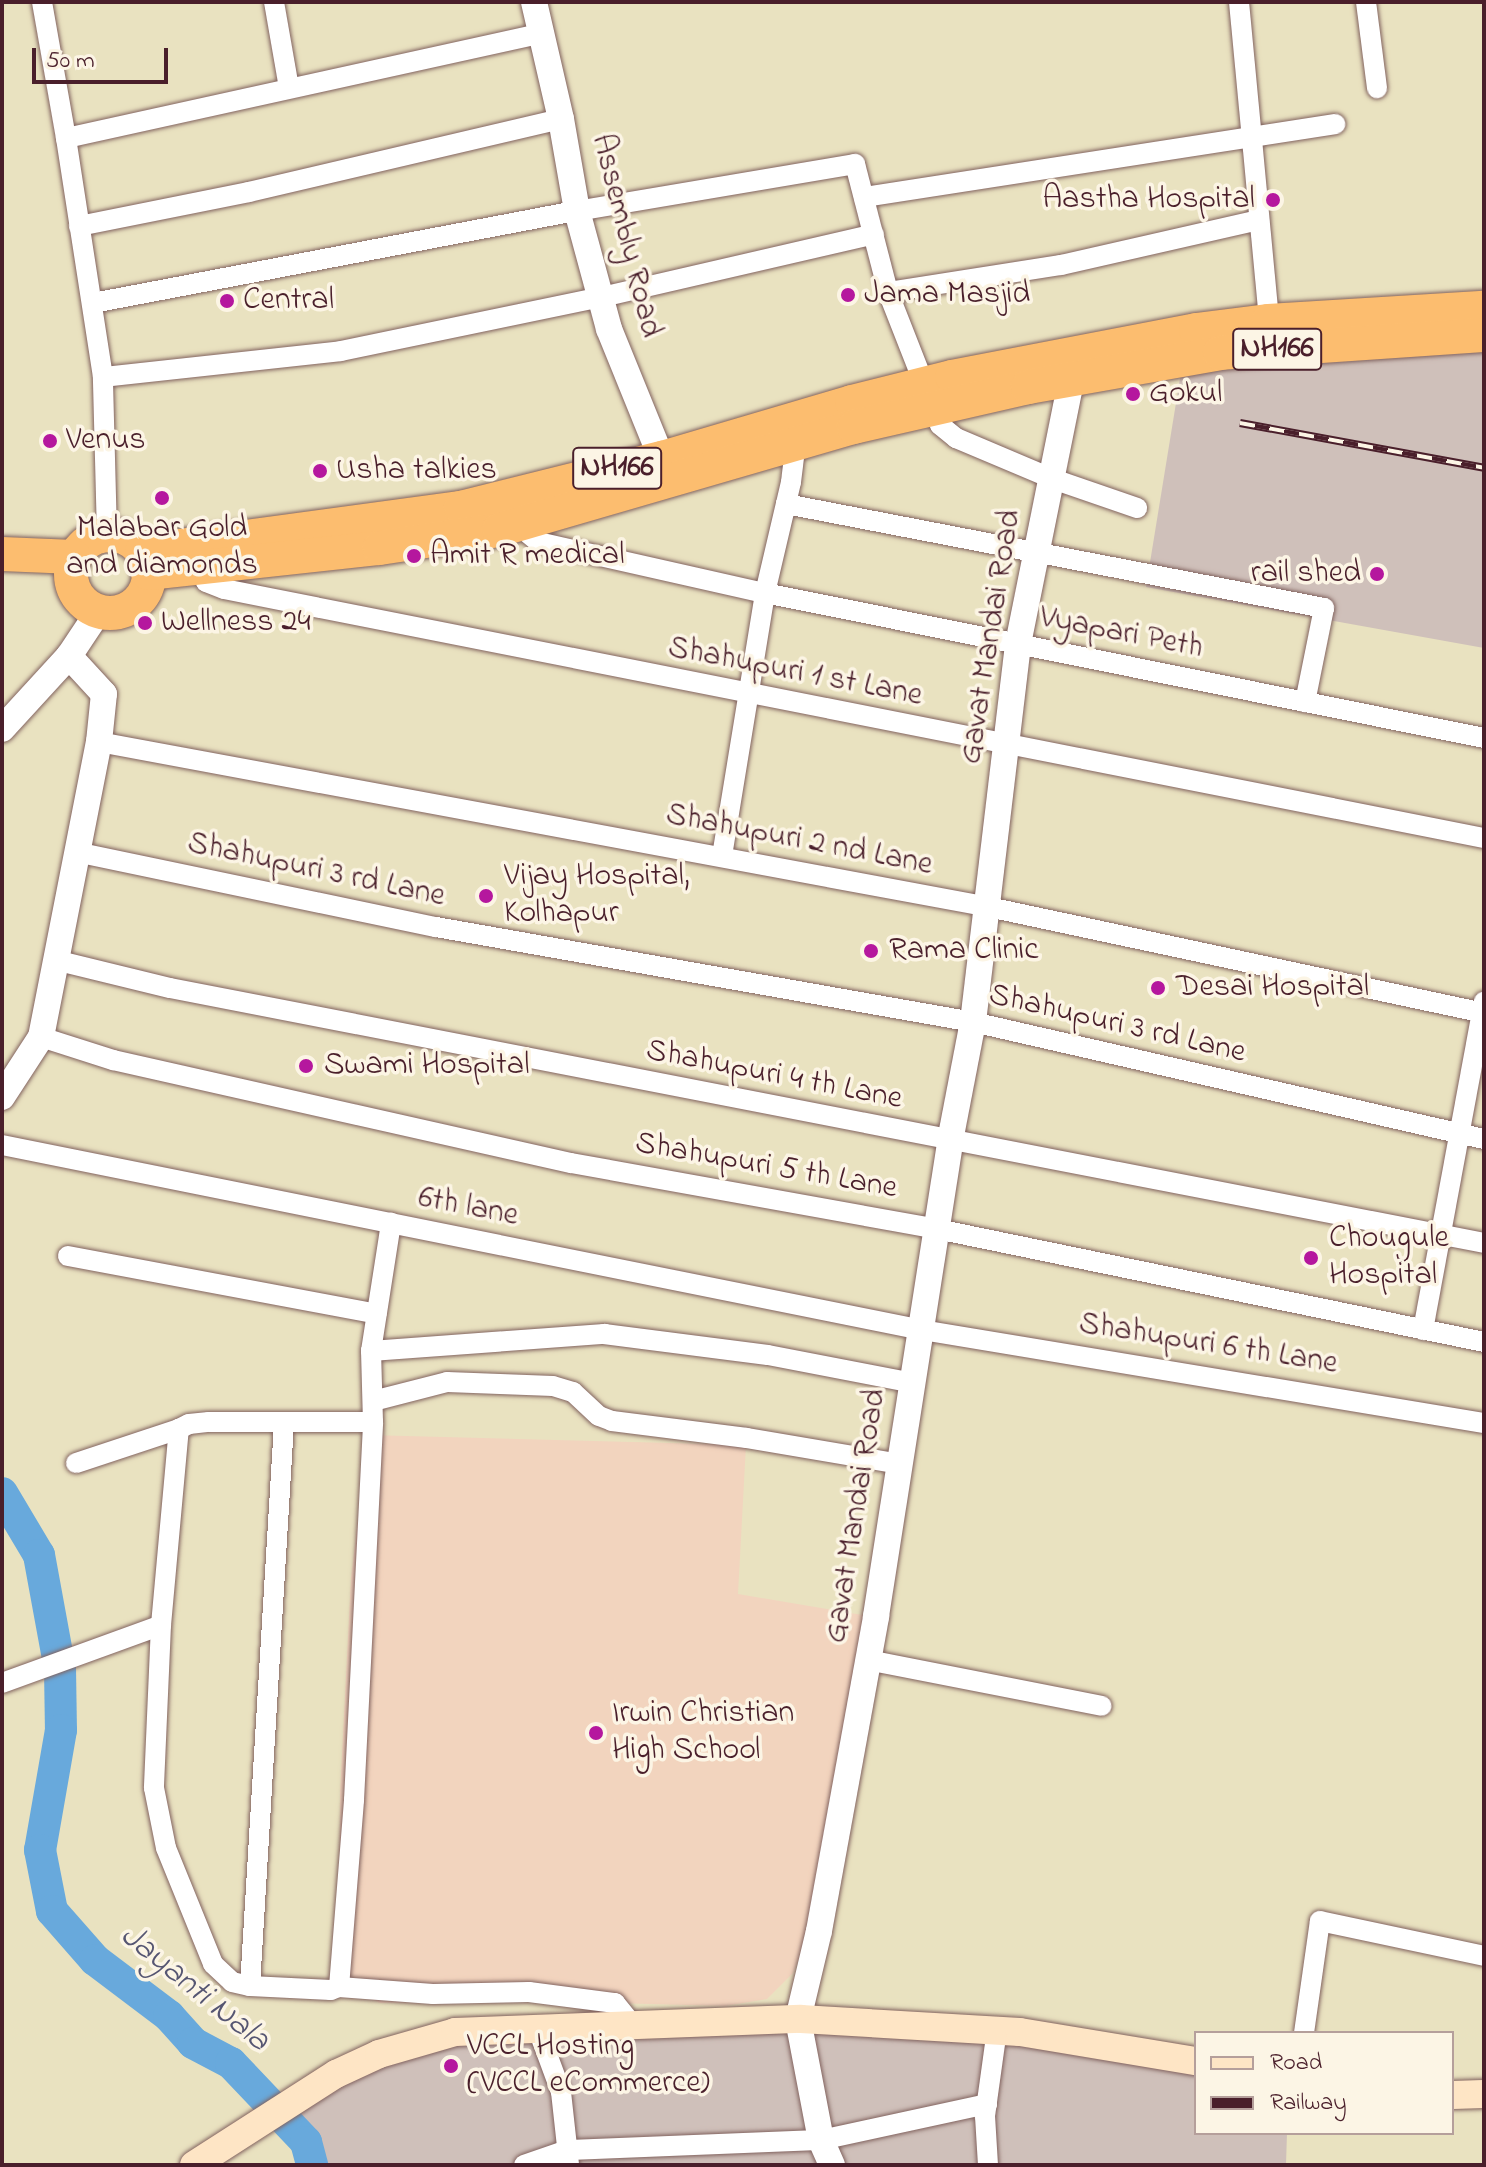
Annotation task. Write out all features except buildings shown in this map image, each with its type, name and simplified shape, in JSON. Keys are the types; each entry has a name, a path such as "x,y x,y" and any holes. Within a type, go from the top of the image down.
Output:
{"highway":[{"name":"NH166","path":"145,572 796,443 928,397 1008,365 1196,330 1269,321 1484,308"},
{"name":"NH166","path":"145,572 380,548 518,525 852,402 928,397 1071,380 1220,353 1484,335"},
{"path":"99,611 75,593 72,564 92,539 107,535 129,540 145,572"},
{"path":"2,554 72,564"},
{"path":"2,568 72,564"},
{"name":"NH166","path":"99,611 119,612 137,601 145,572"}],"main road":[{"path":"194,2165 336,2074 379,2054 455,2032 798,2019 997,2030 1194,2061"}],"street":[{"path":"42,2 103,377 107,535"},
{"path":"274,2 289,88"},
{"name":"Assembly Road","path":"534,2 561,119 577,211 609,329 666,470"},
{"path":"1239,2 1269,321"},
{"path":"1366,2 1377,88"},
{"path":"66,138 543,33"},
{"path":"79,226 249,192 561,119"},
{"path":"864,197 1335,124"},
{"path":"93,303 577,211 855,164 888,292 940,425 956,438 1053,479 1137,508"},
{"path":"888,292 1061,265 1259,220"},
{"path":"103,377 341,351 602,297 874,234"},
{"name":"Gavat Mandai Road","path":"798,2019 819,1931 868,1660 950,1141 973,1022 984,906 1008,745 1018,644 1071,380"},
{"path":"722,856 765,593 786,504 796,443"},
{"path":"786,504 1324,608 1305,702"},
{"name":"Vyapari Peth","path":"518,525 538,542 765,593 1484,738"},
{"name":"Shahupuri 1 st Lane","path":"200,567 206,582 224,589 1484,838"},
{"path":"2,729 69,656 99,611"},
{"path":"2,1097 41,1037 99,742 104,694 69,656"},
{"name":"Shahupuri 2 nd Lane","path":"99,742 984,906 1483,1009"},
{"name":"Shahupuri 3 rd Lane","path":"76,852 436,927 973,1022 1484,1139"},
{"name":"Shahupuri 4 th Lane","path":"55,960 170,988 1484,1243"},
{"path":"1423,1330 1483,1009"},
{"name":"Shahupuri 5 th Lane","path":"41,1037 113,1060 571,1163 937,1229 1484,1342"},
{"name":"6th lane","path":"2,1145 922,1330"},
{"path":"339,1987 354,1800 372,1398 371,1351 391,1223"},
{"path":"68,1256 377,1314"},
{"name":"Shahupuri 6 th Lane","path":"922,1330 1429,1411 1484,1423"},
{"path":"371,1351 604,1334 768,1355 913,1383"},
{"path":"76,1463 189,1424 284,1423 372,1398 459,1381 553,1386 573,1392 599,1416 612,1421 747,1438 900,1464"},
{"path":"250,1986 284,1423"},
{"path":"179,1429 161,1625 154,1788 166,1848 213,1964 232,1982 250,1986 331,1990 339,1987 433,1994 529,1992 615,2003 632,2024"},
{"path":"2,1683 161,1625"},
{"path":"868,1660 1102,1706"},
{"path":"1304,2031 1320,1921 1484,1956"},
{"path":"798,2019 821,2140 832,2165"},
{"path":"537,2027 561,2092 568,2158"},
{"path":"988,2165 987,2104 997,2030"},
{"path":"524,2165 568,2158 680,2155 821,2140 987,2104"}],"shaded area":[{"path":"1484,336 1484,648 1146,587 1183,360"},
{"name":"Irwin Christian High School","path":"368,1435 746,1445 738,1594 874,1617 810,1930 793,1973 767,1999 725,2006 501,2000 380,2003 339,1985 340,1794 351,1578"},
{"path":"801,2019 1194,2061 1194,2135 1287,2135 1286,2165 327,2165 286,2105 417,2042"}],"waterway":[{"name":"Jayanti Nala","path":"2,1493 39,1555 60,1669 61,1730 40,1850 52,1911 95,1960 169,2016 193,2043 231,2063 306,2142 312,2165"}],"railway":[{"path":"1240,423 1484,468"}],"place":[{"name":"Aastha Hospital","path":"1273,200"},
{"name":"Jama Masjid","path":"848,295"},
{"name":"Central","path":"227,301"},
{"name":"Gokul","path":"1133,394"},
{"name":"Venus","path":"50,441"},
{"name":"Usha talkies","path":"320,471"},
{"name":"Malabar Gold and diamonds","path":"162,498"},
{"name":"Amit R medical","path":"414,556"},
{"name":"rail shed","path":"1377,574"},
{"name":"Wellness 24","path":"145,623"},
{"name":"Vijay Hospital, Kolhapur","path":"486,896"},
{"name":"Rama Clinic","path":"871,951"},
{"name":"Desai Hospital","path":"1158,988"},
{"name":"Swami Hospital","path":"306,1066"},
{"name":"Chougule Hospital","path":"1311,1258"},
{"name":"Irwin Christian High School","path":"596,1733"},
{"name":"VCCL Hosting (VCCL eCommerce)","path":"451,2066"}]}
